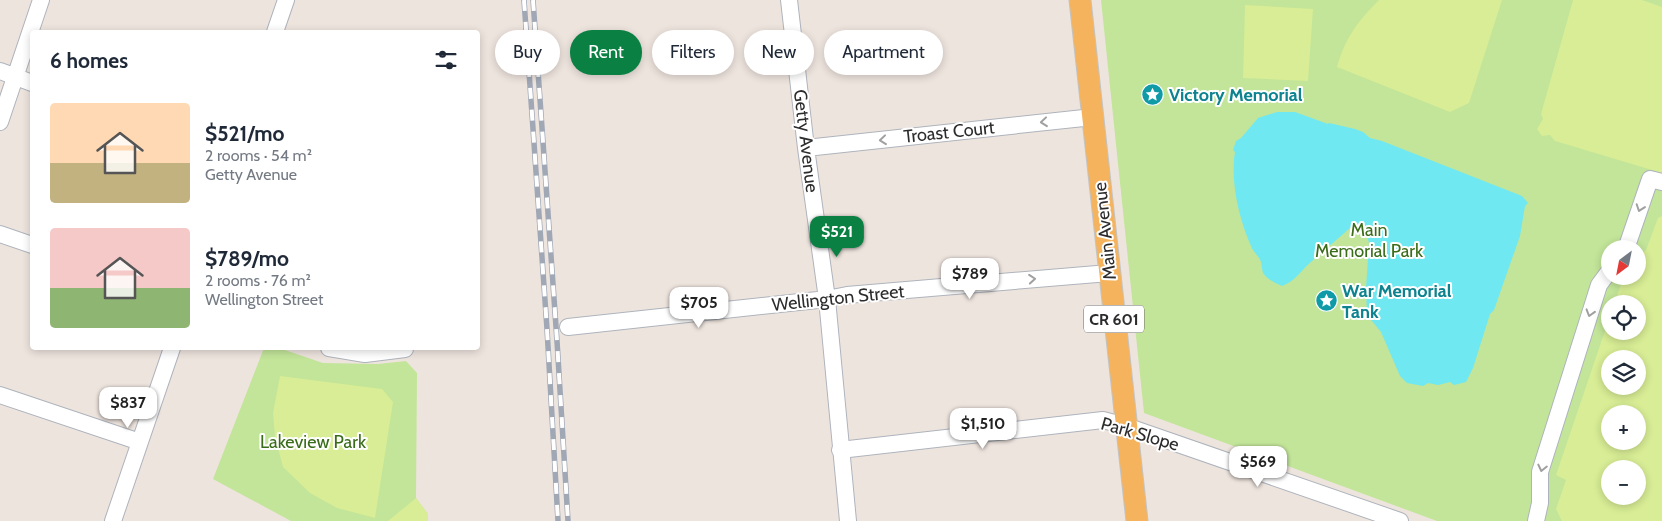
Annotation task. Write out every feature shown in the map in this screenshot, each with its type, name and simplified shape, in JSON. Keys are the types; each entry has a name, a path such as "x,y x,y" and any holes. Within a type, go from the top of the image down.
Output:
{"main road":[{"name":"Main Avenue","path":"1080,0 1137,521"}],"street":[{"path":"0,122 8,74 41,0"},
{"name":"Getty Avenue","path":"789,0 806,148 827,299 848,521"},
{"path":"276,30 283,1"},
{"path":"8,74 30,82"},
{"name":"Troast Court","path":"806,148 1093,117"},
{"path":"1629,240 1650,179 1662,182"},
{"path":"0,234 30,244"},
{"name":"Wellington Street","path":"568,327 847,296 1109,273"},
{"path":"1536,521 1540,503 1540,472 1598,285 1601,281"},
{"path":"113,521 171,350"},
{"path":"341,350 365,354 405,350"},
{"path":"0,395 140,442"},
{"name":"Park Slope","path":"840,450 1103,420 1126,426 1400,521"}],"green space":[{"name":"Main Memorial Park","path":"1101,0 1662,0 1662,521 1437,521 1144,413"},
{"path":"1379,0 1502,0 1469,103 1450,112 1337,67 1344,47 1353,30"},
{"path":"1573,0 1642,0 1662,7 1662,173 1555,141 1550,135 1542,136 1537,129 1543,119 1541,114"},
{"path":"1245,5 1313,9 1308,81 1243,78"},
{"path":"1662,216 1662,521 1562,521 1556,509 1566,480 1556,475 1602,340 1646,340 1646,295 1617,295 1621,285 1646,285 1646,250 1658,218"},
{"name":"Lakeview Park","path":"263,350 285,350 323,363 378,364 406,361 417,373 416,498 428,514 428,521 291,521 213,479"},
{"path":"280,376 382,389 393,402 375,518 337,508 310,493 283,467 275,437 273,413"},
{"path":"416,498 428,514 428,521 388,521"}],"water":[{"path":"1277,112 1295,112 1328,124 1355,129 1363,132 1370,138 1522,196 1528,203 1525,206 1520,236 1494,310 1490,314 1473,368 1466,382 1454,385 1450,382 1438,385 1428,383 1423,386 1407,383 1400,376 1381,332 1367,315 1366,288 1369,243 1366,231 1360,226 1351,227 1287,284 1282,286 1277,284 1263,273 1261,262 1252,248 1239,212 1234,175 1235,152 1233,150 1236,141 1241,138 1258,118"}],"railway":[{"path":"524,0 547,329 558,521"},
{"path":"533,0 568,521"}],"place":[{"name":"Victory Memorial","path":"1153,95"},
{"name":"War Memorial Tank","path":"1326,301"}]}
